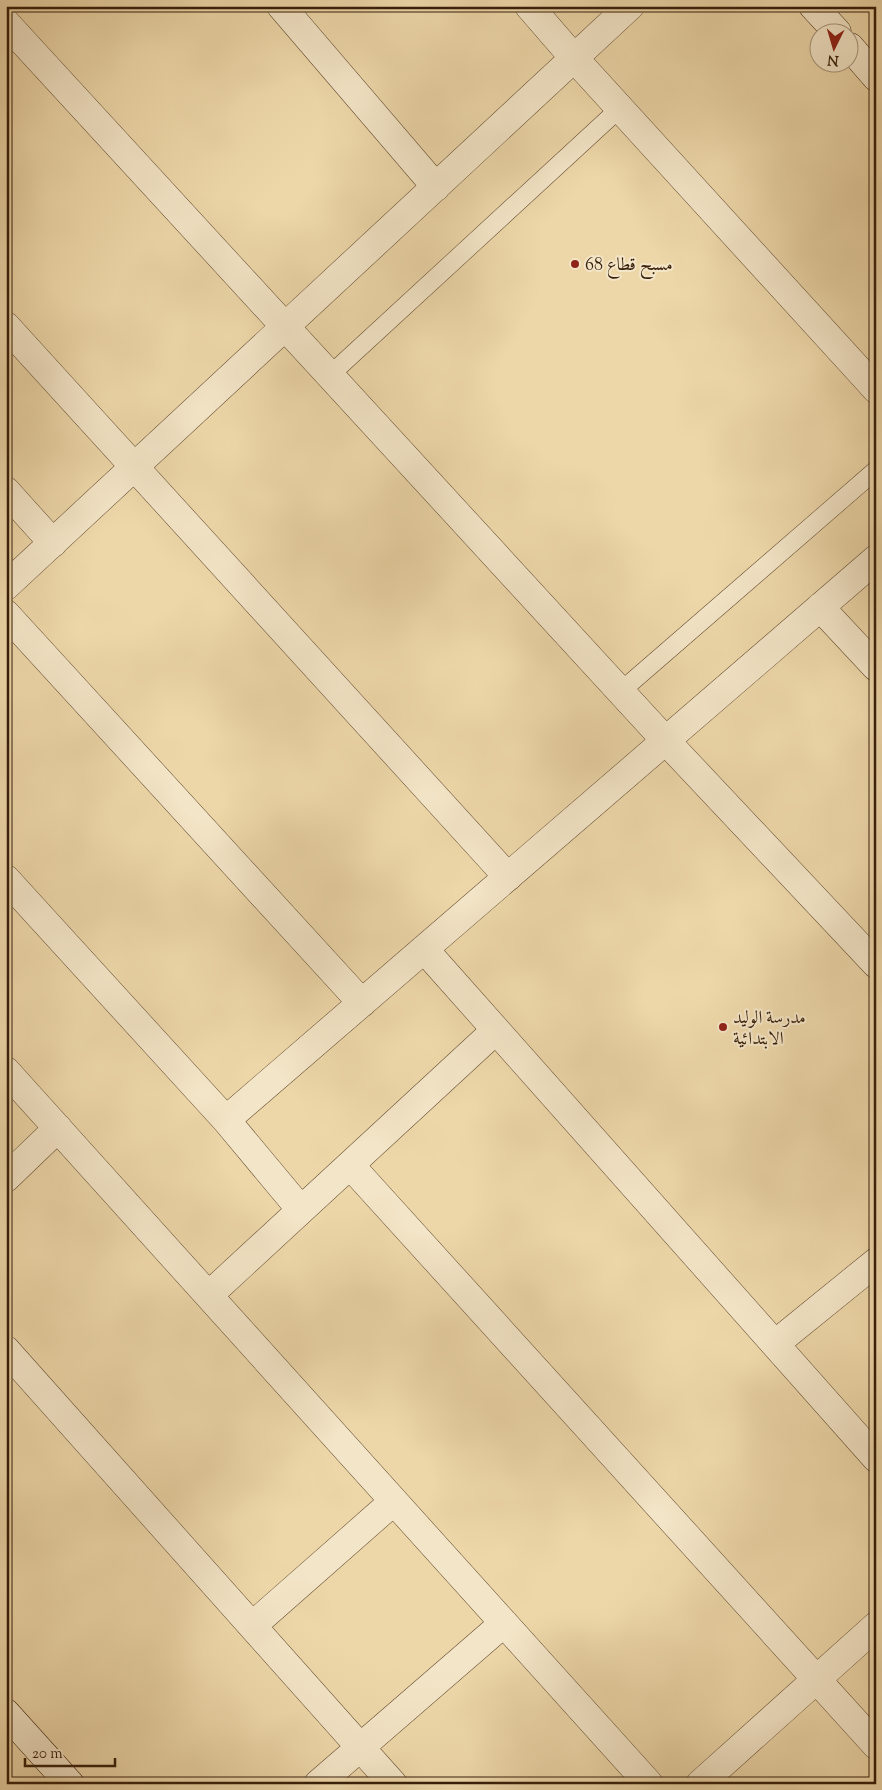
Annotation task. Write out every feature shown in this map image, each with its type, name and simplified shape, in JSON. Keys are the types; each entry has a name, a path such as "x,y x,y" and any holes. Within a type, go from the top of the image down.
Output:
{"street":[{"path":"281,6 436,187"},
{"path":"529,6 574,58 876,389"},
{"path":"6,586 630,6"},
{"path":"813,6 828,22"},
{"path":"6,23 620,692 876,964"},
{"path":"860,58 876,76"},
{"path":"6,326 508,877"},
{"path":"6,491 53,543"},
{"path":"226,1120 876,559"},
{"path":"820,607 876,667"},
{"path":"6,614 362,1003"},
{"path":"6,879 226,1120 301,1210"},
{"path":"424,949 876,1458"},
{"path":"209,1295 496,1030"},
{"path":"6,1071 649,1784"},
{"path":"6,1178 58,1128"},
{"path":"350,1165 876,1745"},
{"path":"775,1344 876,1262"},
{"path":"6,1350 393,1784"},
{"path":"252,1626 394,1501"},
{"path":"318,1784 504,1623"},
{"path":"700,1784 876,1626"},
{"path":"6,1713 70,1784"}],"lane":[{"path":"330,375 620,108"},
{"path":"620,692 876,470"}],"place":[{"name":"مسبح قطاع 68","path":"575,264"},
{"name":"مدرسة الوليد الابتدائية","path":"723,1027"}]}
